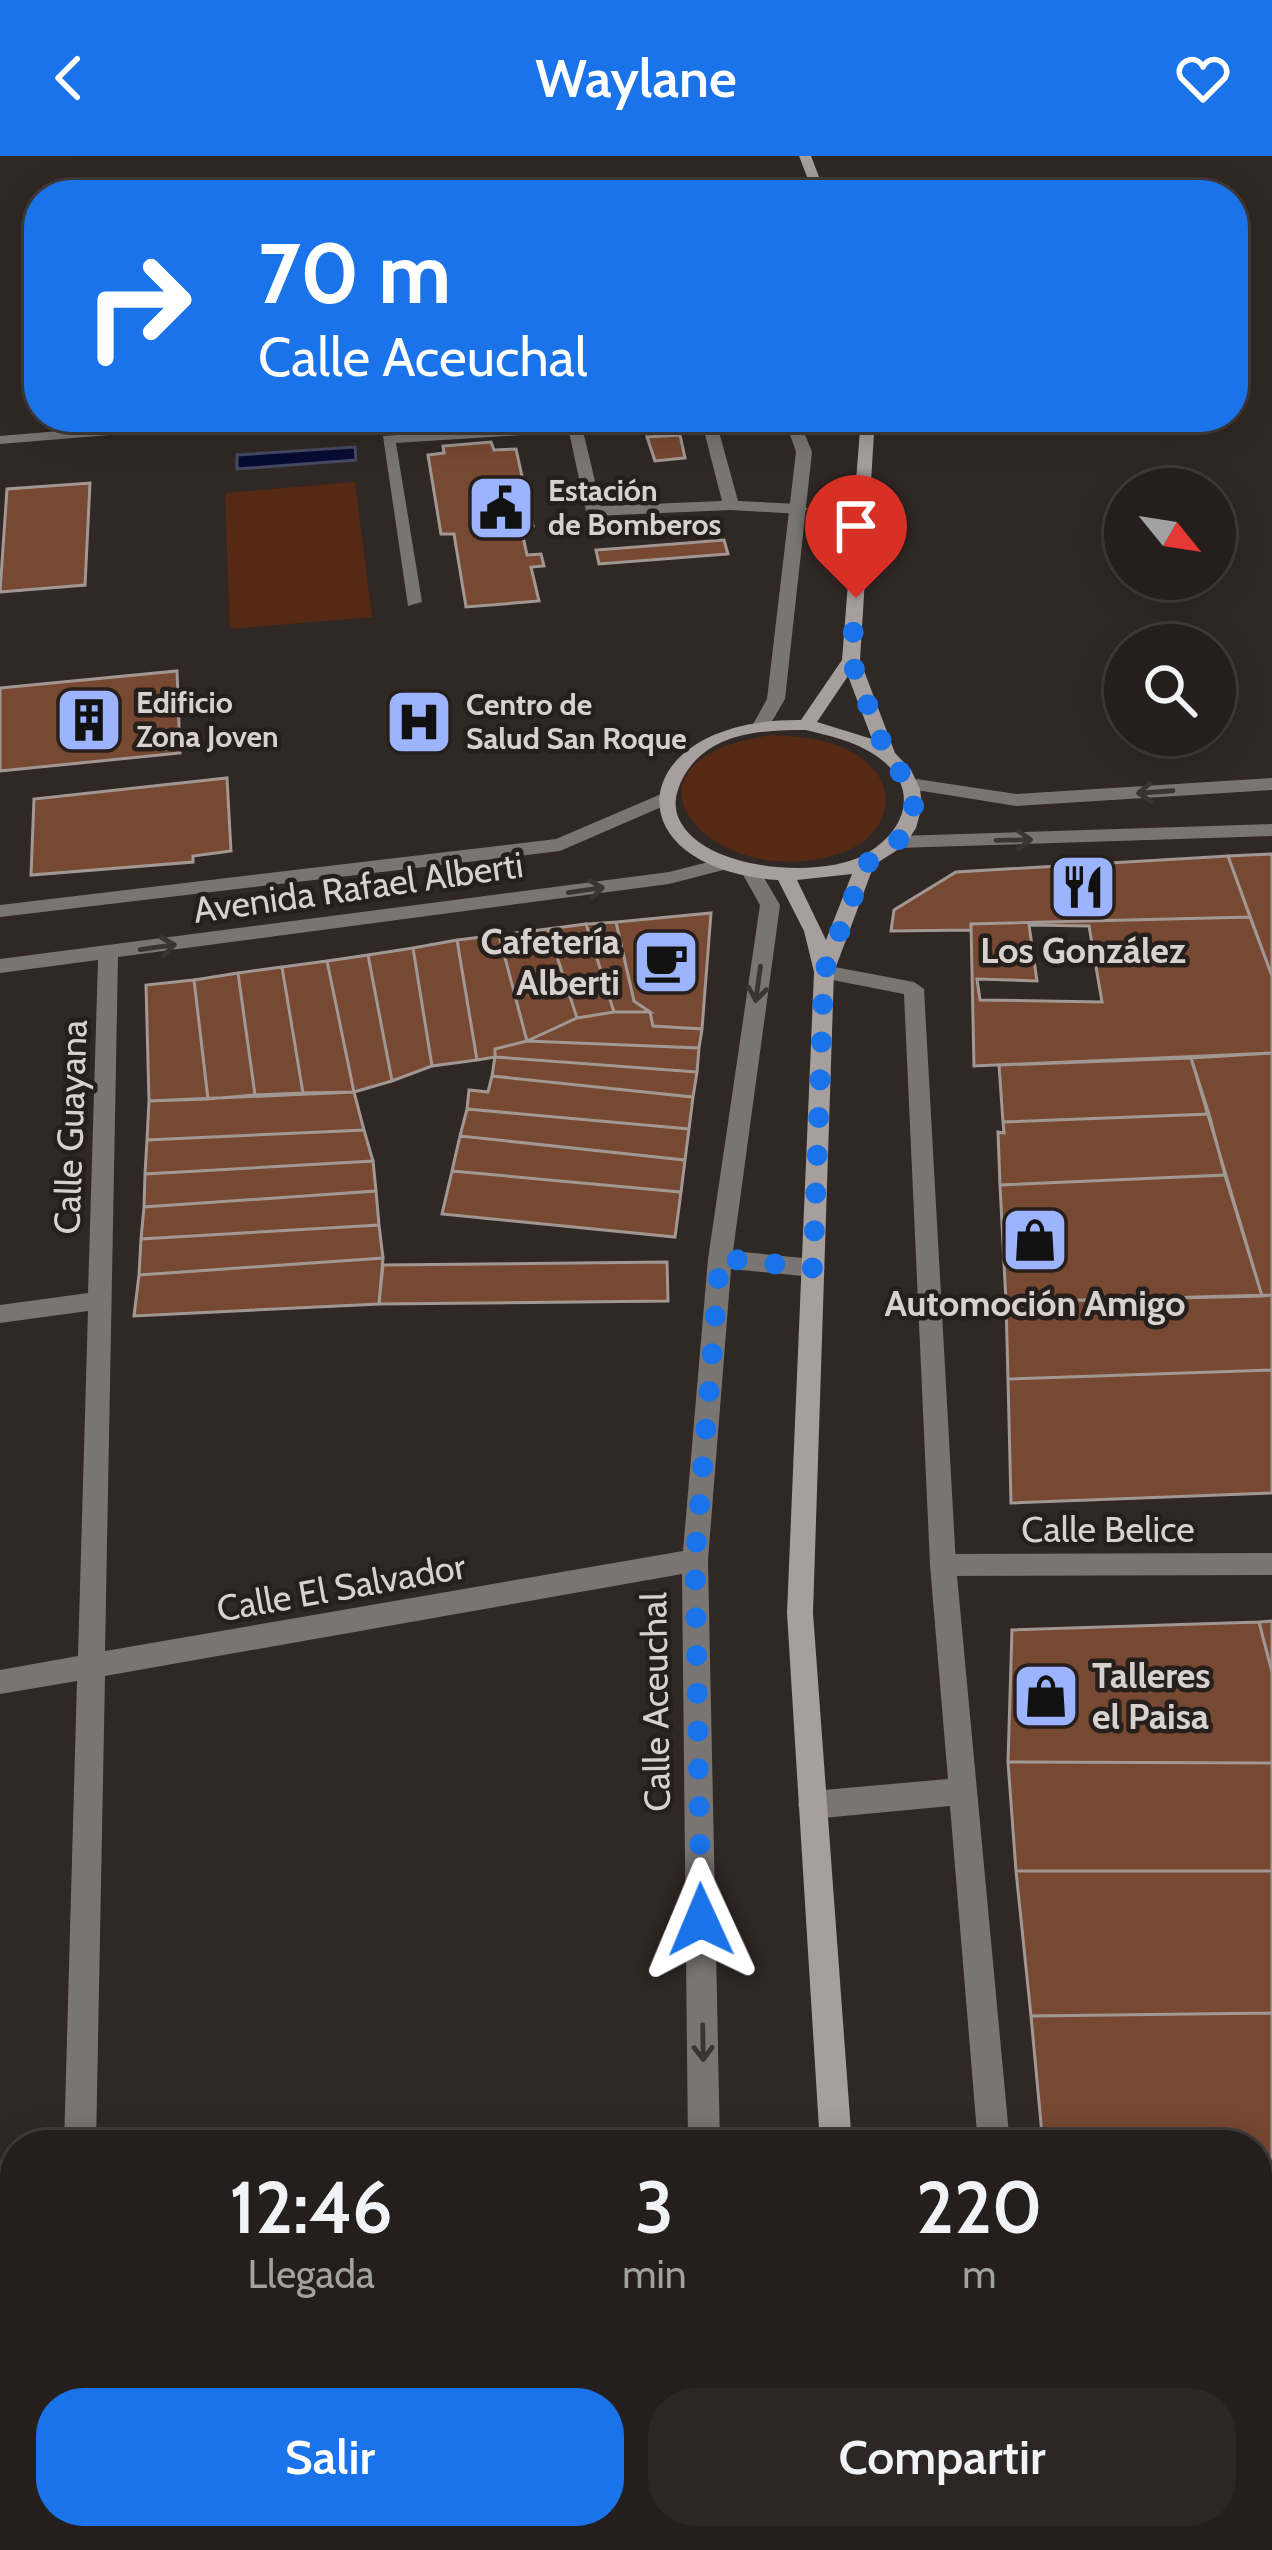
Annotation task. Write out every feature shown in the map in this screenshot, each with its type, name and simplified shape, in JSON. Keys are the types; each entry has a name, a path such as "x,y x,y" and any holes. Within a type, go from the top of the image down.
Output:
{"street":[{"path":"0,440 98,432"},
{"path":"414,602 388,439 497,432"},
{"path":"576,432 594,511 731,505 800,509"},
{"path":"711,432 731,505"},
{"path":"760,726 776,699 800,509 804,452 797,432"},
{"path":"867,432 851,660 887,756 910,784 914,804 910,824 897,842 866,864 842,872 787,877 724,864 692,846 672,823 665,798 672,773 692,751 723,734 760,726 806,725 850,736 887,756"},
{"path":"806,725 851,660"},
{"path":"910,784 1016,800 1272,784"},
{"name":"Avenida Rafael Alberti","path":"0,911 560,845 665,798"},
{"path":"897,842 1272,830"},
{"name":"Avenida Rafael Alberti","path":"0,966 669,878 724,864"},
{"path":"824,972 866,864"},
{"name":"Calle Aceuchal","path":"704,2130 695,1560 720,1258 770,905 752,873"},
{"path":"787,877 814,931 824,972 800,1613 835,2130"},
{"name":"Calle Guayana","path":"80,2130 108,954"},
{"path":"824,972 914,989 944,1565 993,2130"},
{"path":"720,1258 813,1268"},
{"path":"0,1315 97,1301"},
{"name":"Calle El Salvador","path":"0,1682 695,1560"},
{"name":"Calle Belice","path":"944,1565 1272,1564"},
{"path":"812,1805 963,1791"}],"shaded area":[{"path":"355,482 372,617 230,629 225,493"},
{"path":"772,735 840,746 873,769 885,797 879,824 870,836 841,853 794,862 751,857 716,842 691,820 682,795 690,770 719,749"}],"water":[{"path":"355,447 356,460 237,469 237,455"}],"building":[{"path":"680,435 685,458 655,461 647,437"},
{"path":"491,442 494,450 516,449 533,526 521,527 527,555 541,554 544,566 531,567 539,601 466,607 454,534 441,534 428,455 444,453 443,446"},
{"path":"90,483 85,585 0,592 7,489"},
{"path":"724,540 728,554 599,564 596,550"},
{"name":"Edificio Zona Joven","path":"177,671 180,753 0,771 0,688"},
{"path":"227,778 231,851 193,856 193,862 31,875 34,799"},
{"path":"1272,854 1272,976 1228,856"},
{"name":"Los González","path":"1228,856 1250,917 971,924 971,930 891,931 894,910 956,872"},
{"name":"Cafetería Alberti","path":"711,913 702,1029 653,1026 650,1012 634,1001 616,922"},
{"path":"1250,917 1272,976 1272,1053 974,1066 971,924","holes":["1029,925 1089,926 1102,1002 980,1000 977,979 1037,981"]},
{"path":"616,922 634,1001 650,1012 614,1012 586,924"},
{"path":"586,924 614,1012 577,1018 548,929"},
{"path":"548,929 577,1018 527,1041 499,935"},
{"path":"499,935 527,1041 495,1049 495,1057 477,1060 457,940"},
{"path":"457,940 477,1060 432,1066 413,948"},
{"path":"413,948 432,1066 392,1081 368,955"},
{"path":"368,955 392,1081 354,1092 327,961"},
{"path":"327,961 354,1092 303,1093 282,967"},
{"path":"282,967 303,1093 255,1095 238,973"},
{"path":"238,973 255,1095 208,1099 194,980"},
{"path":"194,980 208,1099 149,1101 146,985"},
{"path":"650,1012 653,1026 702,1029 699,1048 527,1041 577,1018"},
{"path":"527,1041 699,1048 697,1072 495,1057 495,1049"},
{"path":"1272,1053 1272,1295 1262,1296 1191,1058"},
{"path":"495,1057 697,1072 693,1097 492,1076"},
{"path":"1191,1058 1209,1114 1003,1122 999,1065"},
{"path":"492,1076 693,1097 689,1129 467,1109 469,1090 488,1092"},
{"path":"354,1092 364,1130 147,1140 149,1101"},
{"path":"467,1109 689,1129 685,1160 460,1136"},
{"path":"1209,1114 1225,1175 1000,1185 998,1132 1004,1133 1003,1122"},
{"path":"364,1130 373,1161 145,1174 147,1140"},
{"path":"460,1136 685,1160 681,1192 452,1171"},
{"path":"373,1161 376,1191 144,1207 145,1174"},
{"path":"452,1171 681,1192 675,1237 442,1214"},
{"path":"1225,1175 1262,1296 1006,1302 1000,1185"},
{"path":"376,1191 379,1225 141,1239 144,1207"},
{"path":"379,1225 383,1258 139,1275 141,1239"},
{"path":"383,1258 379,1304 134,1316 139,1275"},
{"path":"667,1262 668,1301 379,1304 383,1265"},
{"path":"1272,1295 1272,1370 1008,1379 1006,1302"},
{"path":"1272,1370 1272,1493 1011,1503 1008,1379"},
{"path":"1272,1621 1272,1672 1259,1622"},
{"path":"1259,1622 1272,1672 1272,1763 1008,1762 1012,1630"},
{"path":"1008,1762 1272,1763 1272,1871 1016,1871"},
{"path":"1016,1871 1272,1871 1272,2013 1031,2016"},
{"path":"1272,2013 1272,2130 1042,2130 1031,2016"}],"place":[{"name":"Estación de Bomberos","path":"501,508"},
{"name":"Edificio Zona Joven","path":"89,720"},
{"name":"Centro de Salud San Roque","path":"419,722"},
{"name":"Los González","path":"1083,887"},
{"name":"Cafetería Alberti","path":"666,962"},
{"name":"Automoción Amigo","path":"1035,1240"},
{"name":"Talleres el Paisa","path":"1046,1696"}],"route":[{"path":"701,1920 695,1560 720,1258 813,1268 824,972 866,864 897,842 910,824 914,804 910,784 887,756 851,660 856,598"}]}
